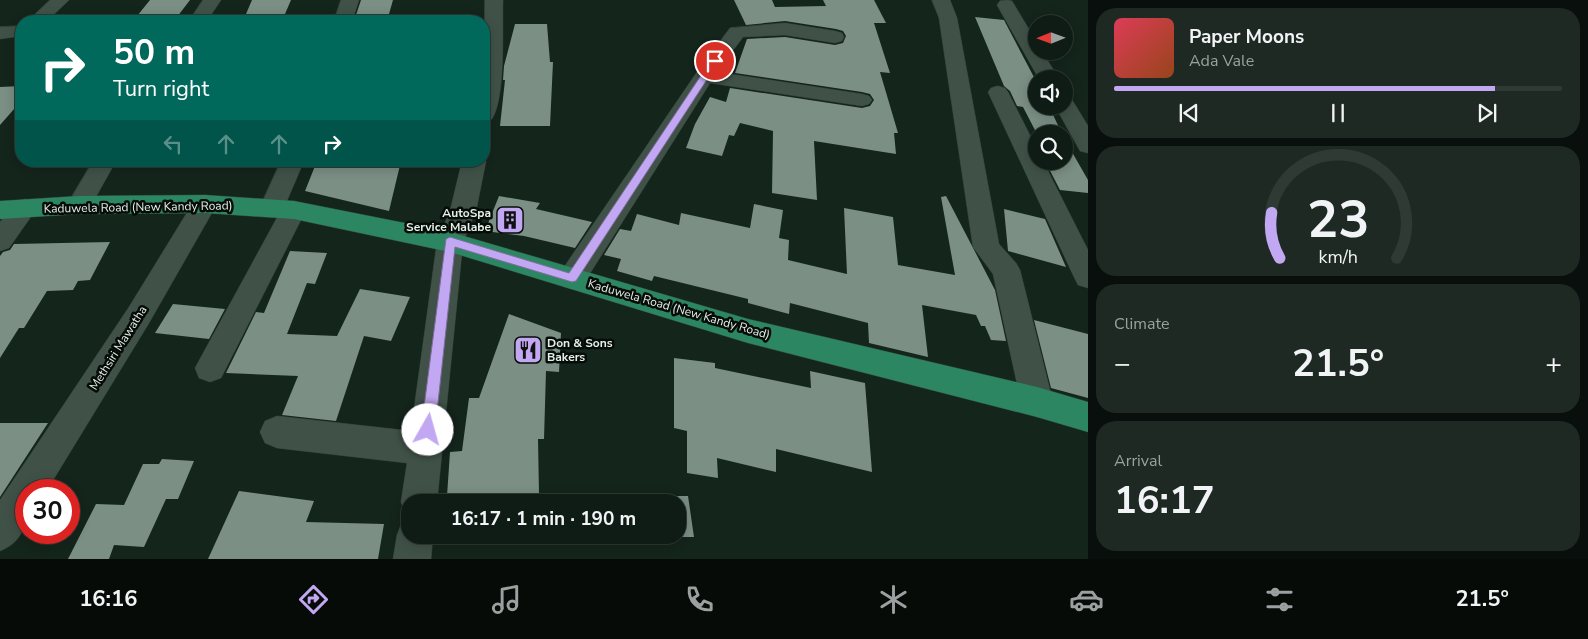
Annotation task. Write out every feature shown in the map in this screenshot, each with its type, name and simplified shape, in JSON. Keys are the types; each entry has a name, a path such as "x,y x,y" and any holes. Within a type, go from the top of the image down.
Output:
{"main road":[{"name":"Kaduwela Road (New Kandy Road)","path":"13,209 79,205 205,204 283,209 450,242 748,331 1037,402 1088,417"}],"street":[{"path":"44,15 60,0"},
{"path":"202,15 212,0"},
{"path":"345,15 350,0"},
{"path":"490,87 494,0"},
{"path":"941,0 948,18 986,247 1006,270 1037,402"},
{"path":"1006,5 1044,70"},
{"path":"572,278 704,76 737,32 785,28 835,37"},
{"path":"0,33 15,32"},
{"path":"704,76 862,100"},
{"path":"998,92 1088,277"},
{"path":"1071,115 1088,146"},
{"path":"79,205 101,167"},
{"path":"210,368 283,209 292,167"},
{"path":"420,494 450,242 463,211 473,167"},
{"name":"Methsiri Mawatha","path":"35,479 139,315 205,204"},
{"path":"0,241 13,209"},
{"path":"277,432 426,448"},
{"name":"Methsiri Mawatha","path":"0,533 15,510"},
{"path":"412,559 414,544"}],"building":[{"path":"150,0 190,0 179,15 138,15"},
{"path":"252,0 291,0 285,15 246,15"},
{"path":"361,0 393,0 389,15 356,15"},
{"path":"734,0 772,0 775,7 826,6 823,0 874,0 886,23 874,23 890,73 880,72 898,133 894,133 896,154 814,141 817,200 772,193 773,131 740,123 734,136 729,135 722,156 686,148 695,124 710,97 726,102 730,88 862,108 870,106 874,100 870,94 862,92 735,73 747,39 785,37 835,45 843,43 846,36 843,31 836,29 785,21 746,25"},
{"path":"975,17 1004,20 1030,70 1028,70 1028,115 1053,115 1058,125 1032,125 1023,107 1017,106 1010,91 1004,86"},
{"path":"515,24 547,24 550,62 553,62 550,126 500,126 505,80 503,80 504,66"},
{"path":"15,86 15,108 0,125 0,87"},
{"path":"1073,154 1088,180 1088,193 1060,190 1050,170 1073,170"},
{"path":"315,167 400,167 389,211 305,191"},
{"path":"499,196 540,203 536,209 592,222 575,248 524,236 485,231"},
{"path":"946,196 995,290 1006,341 991,340 985,326 981,326 976,315 922,305 928,357 869,343 868,323 790,303 789,314 748,303 748,299 654,276 652,281 617,271 621,259 604,255 620,229 631,231 637,214 679,225 681,213 750,228 754,204 783,210 779,238 789,240 788,260 847,274 844,208 893,217 898,265 955,275 941,197"},
{"path":"1004,209 1045,219 1066,267 1008,251"},
{"path":"110,242 90,280 78,281 73,290 47,291 24,328 19,328 0,358 0,256 3,252 10,250 14,244"},
{"path":"290,251 327,253 315,284 307,283 287,334 337,336 360,289 410,297 391,341 364,336 336,421 282,415 298,376 226,373 256,312 264,313"},
{"path":"173,304 225,309 209,339 155,333"},
{"path":"509,314 561,333 559,372 546,371 544,439 538,439 539,494 447,494 450,452 462,451 469,398 479,398"},
{"path":"1034,320 1088,334 1088,398 1051,388"},
{"path":"674,358 715,363 715,368 811,388 810,371 865,383 872,472 776,449 776,472 717,458 718,478 687,473 687,431 674,428"},
{"path":"0,423 48,423 0,497"},
{"path":"162,459 194,461 178,499 166,499 144,547 114,545 109,559 68,559 76,544 80,544 80,535 96,504 124,505 143,464 159,464"},
{"path":"239,491 314,501 306,522 384,524 378,559 208,559"},
{"path":"686,496 688,496 694,537 686,537"}],"place":[{"name":"AutoSpa Service Malabe","path":"510,220"},
{"name":"Don & Sons Bakers","path":"528,350"}],"route":[{"path":"428,430 450,242 572,278 715,61"}]}
